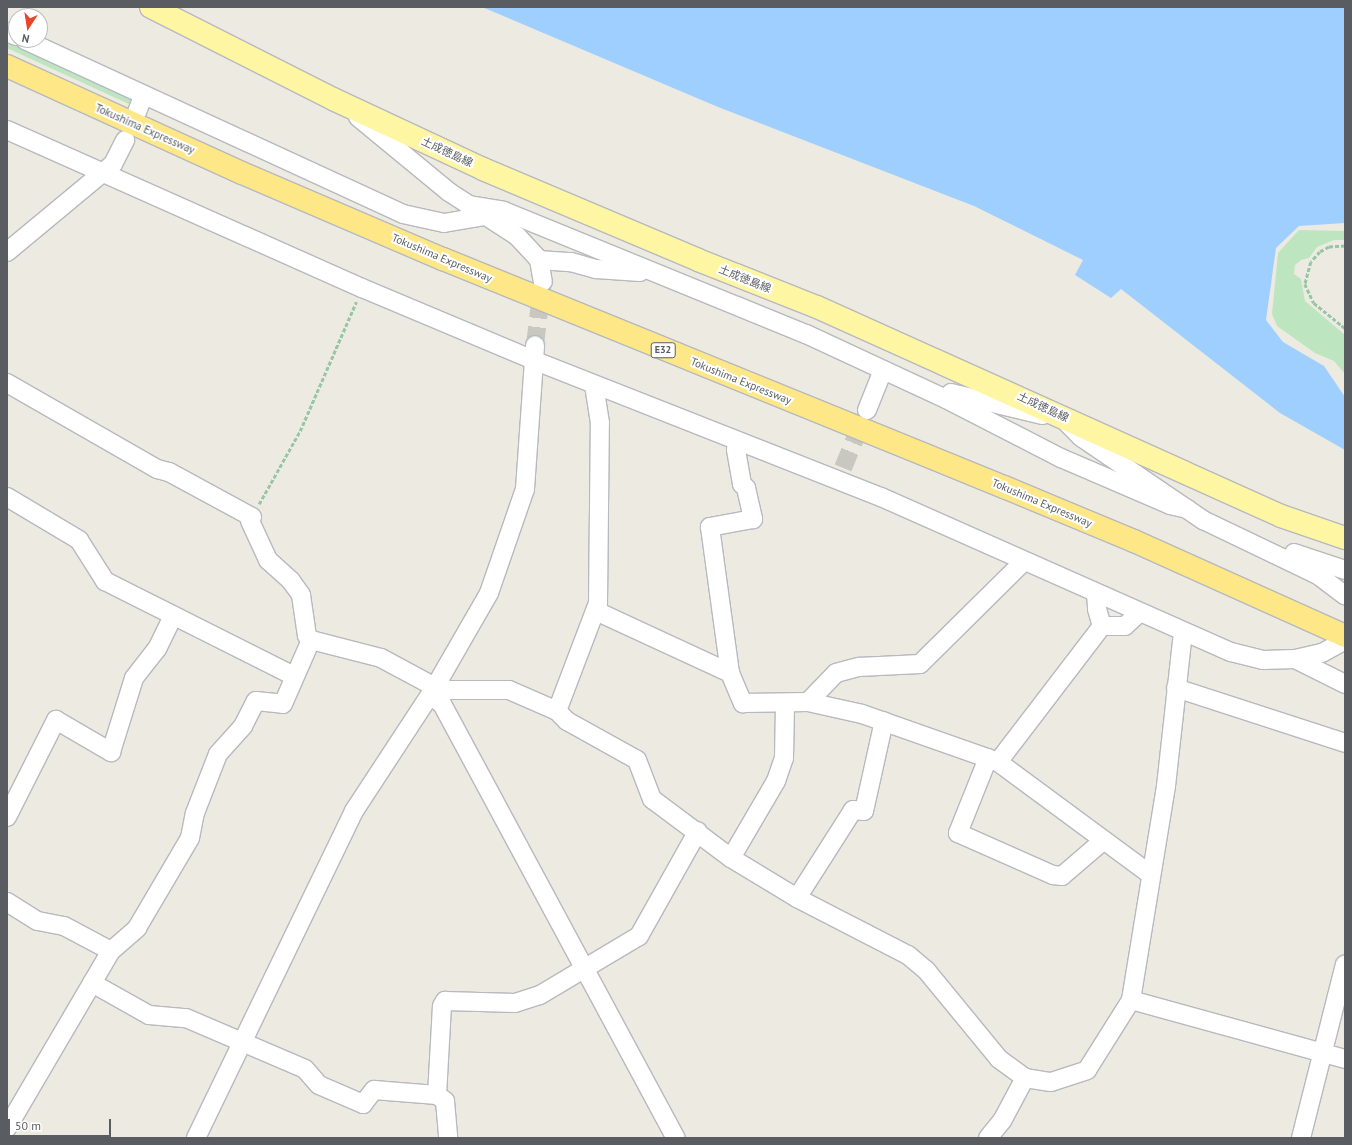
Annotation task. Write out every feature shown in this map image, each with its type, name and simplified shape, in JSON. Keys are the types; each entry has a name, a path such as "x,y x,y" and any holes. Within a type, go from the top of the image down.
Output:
{"highway":[{"name":"Tokushima Expressway","path":"7,66 235,170 443,259 1134,541 1345,636"}],"main road":[{"name":"土成徳島線","path":"151,7 333,99 483,169 824,310 1281,516 1345,538"}],"street":[{"path":"39,48 140,104 402,214 444,223 485,216"},
{"path":"333,99 468,205 517,236 539,260 542,282"},
{"path":"7,130 362,288 534,352 594,384 738,442 840,474 1183,633 1247,657 1263,660 1295,660 1322,653 1345,640"},
{"path":"7,252 113,164 125,140"},
{"path":"468,205 504,211 806,334 928,391 1061,458 1170,506 1188,509"},
{"path":"539,260 571,262 596,269 657,273"},
{"path":"196,1138 354,811 432,691 489,593 525,489 534,352"},
{"path":"867,410 883,370"},
{"path":"7,383 157,469 169,472 252,517 250,521 268,560 291,581 301,594 307,636 311,640 381,658 432,691 442,704 586,968 676,1138"},
{"path":"557,711 596,611 600,582 600,423 594,384"},
{"path":"928,391 944,391 1037,415 1059,415 1081,437 1203,520 1318,575 1345,595"},
{"path":"738,442 736,450 742,484 746,488 753,519 710,527 730,672 743,703 785,704 808,702 884,721 993,760 1150,874"},
{"path":"7,496 79,540 105,582 294,676"},
{"path":"1252,543 1285,550 1345,570"},
{"path":"808,702 836,673 859,667 920,664 1024,560"},
{"path":"1096,593 1097,609 1102,626"},
{"path":"596,611 730,672"},
{"path":"1102,626 1125,626 1139,613"},
{"path":"7,817 56,720 111,752 134,678 157,649 173,616"},
{"path":"1102,626 993,760 958,833 1053,875 1062,876 1104,840"},
{"path":"432,691 509,690 557,711 567,721 637,760 652,799 698,831 731,858 797,898 908,955 926,970 999,1059 1025,1078 1051,1082 1087,1070 1130,1000 1166,786 1183,633"},
{"path":"7,1128 111,951 137,928 190,838 197,806 218,754 243,726 256,701 283,704 311,640"},
{"path":"1295,660 1345,684"},
{"path":"1176,688 1345,743"},
{"path":"731,858 776,780 784,758 785,704"},
{"path":"797,898 853,810 864,811 884,721"},
{"path":"437,1095 442,1006 445,1001 515,1003 540,995 639,936 698,831"},
{"path":"7,902 38,921 64,926 111,951"},
{"path":"1301,1138 1345,964"},
{"path":"92,983 149,1015 186,1018 305,1069 319,1085 363,1104 374,1090 437,1095 445,1101 448,1138"},
{"path":"1130,1000 1345,1059"},
{"path":"988,1138 1002,1122 1025,1078"}],"path":[{"path":"1345,246 1329,247 1320,252 1311,262 1305,284 1314,303 1345,328"},
{"path":"252,517 300,431 362,288"}],"green space":[{"path":"7,39 8,48 26,48 133,99 131,105 7,48"},
{"path":"1299,230 1345,231 1345,240 1334,240 1317,247 1309,258 1301,260 1295,265 1294,274 1301,279 1305,301 1345,335 1345,374 1334,361 1315,353 1277,326 1272,314 1278,253"}],"water":[{"path":"482,7 1345,7 1345,223 1299,226 1276,248 1266,320 1283,342 1324,366 1345,397 1345,450 1280,413 1121,289 1111,298 1075,275 1083,260 974,206 718,107"}],"tunnel":[{"path":"535,345 542,286"},
{"path":"843,468 864,417"}]}
